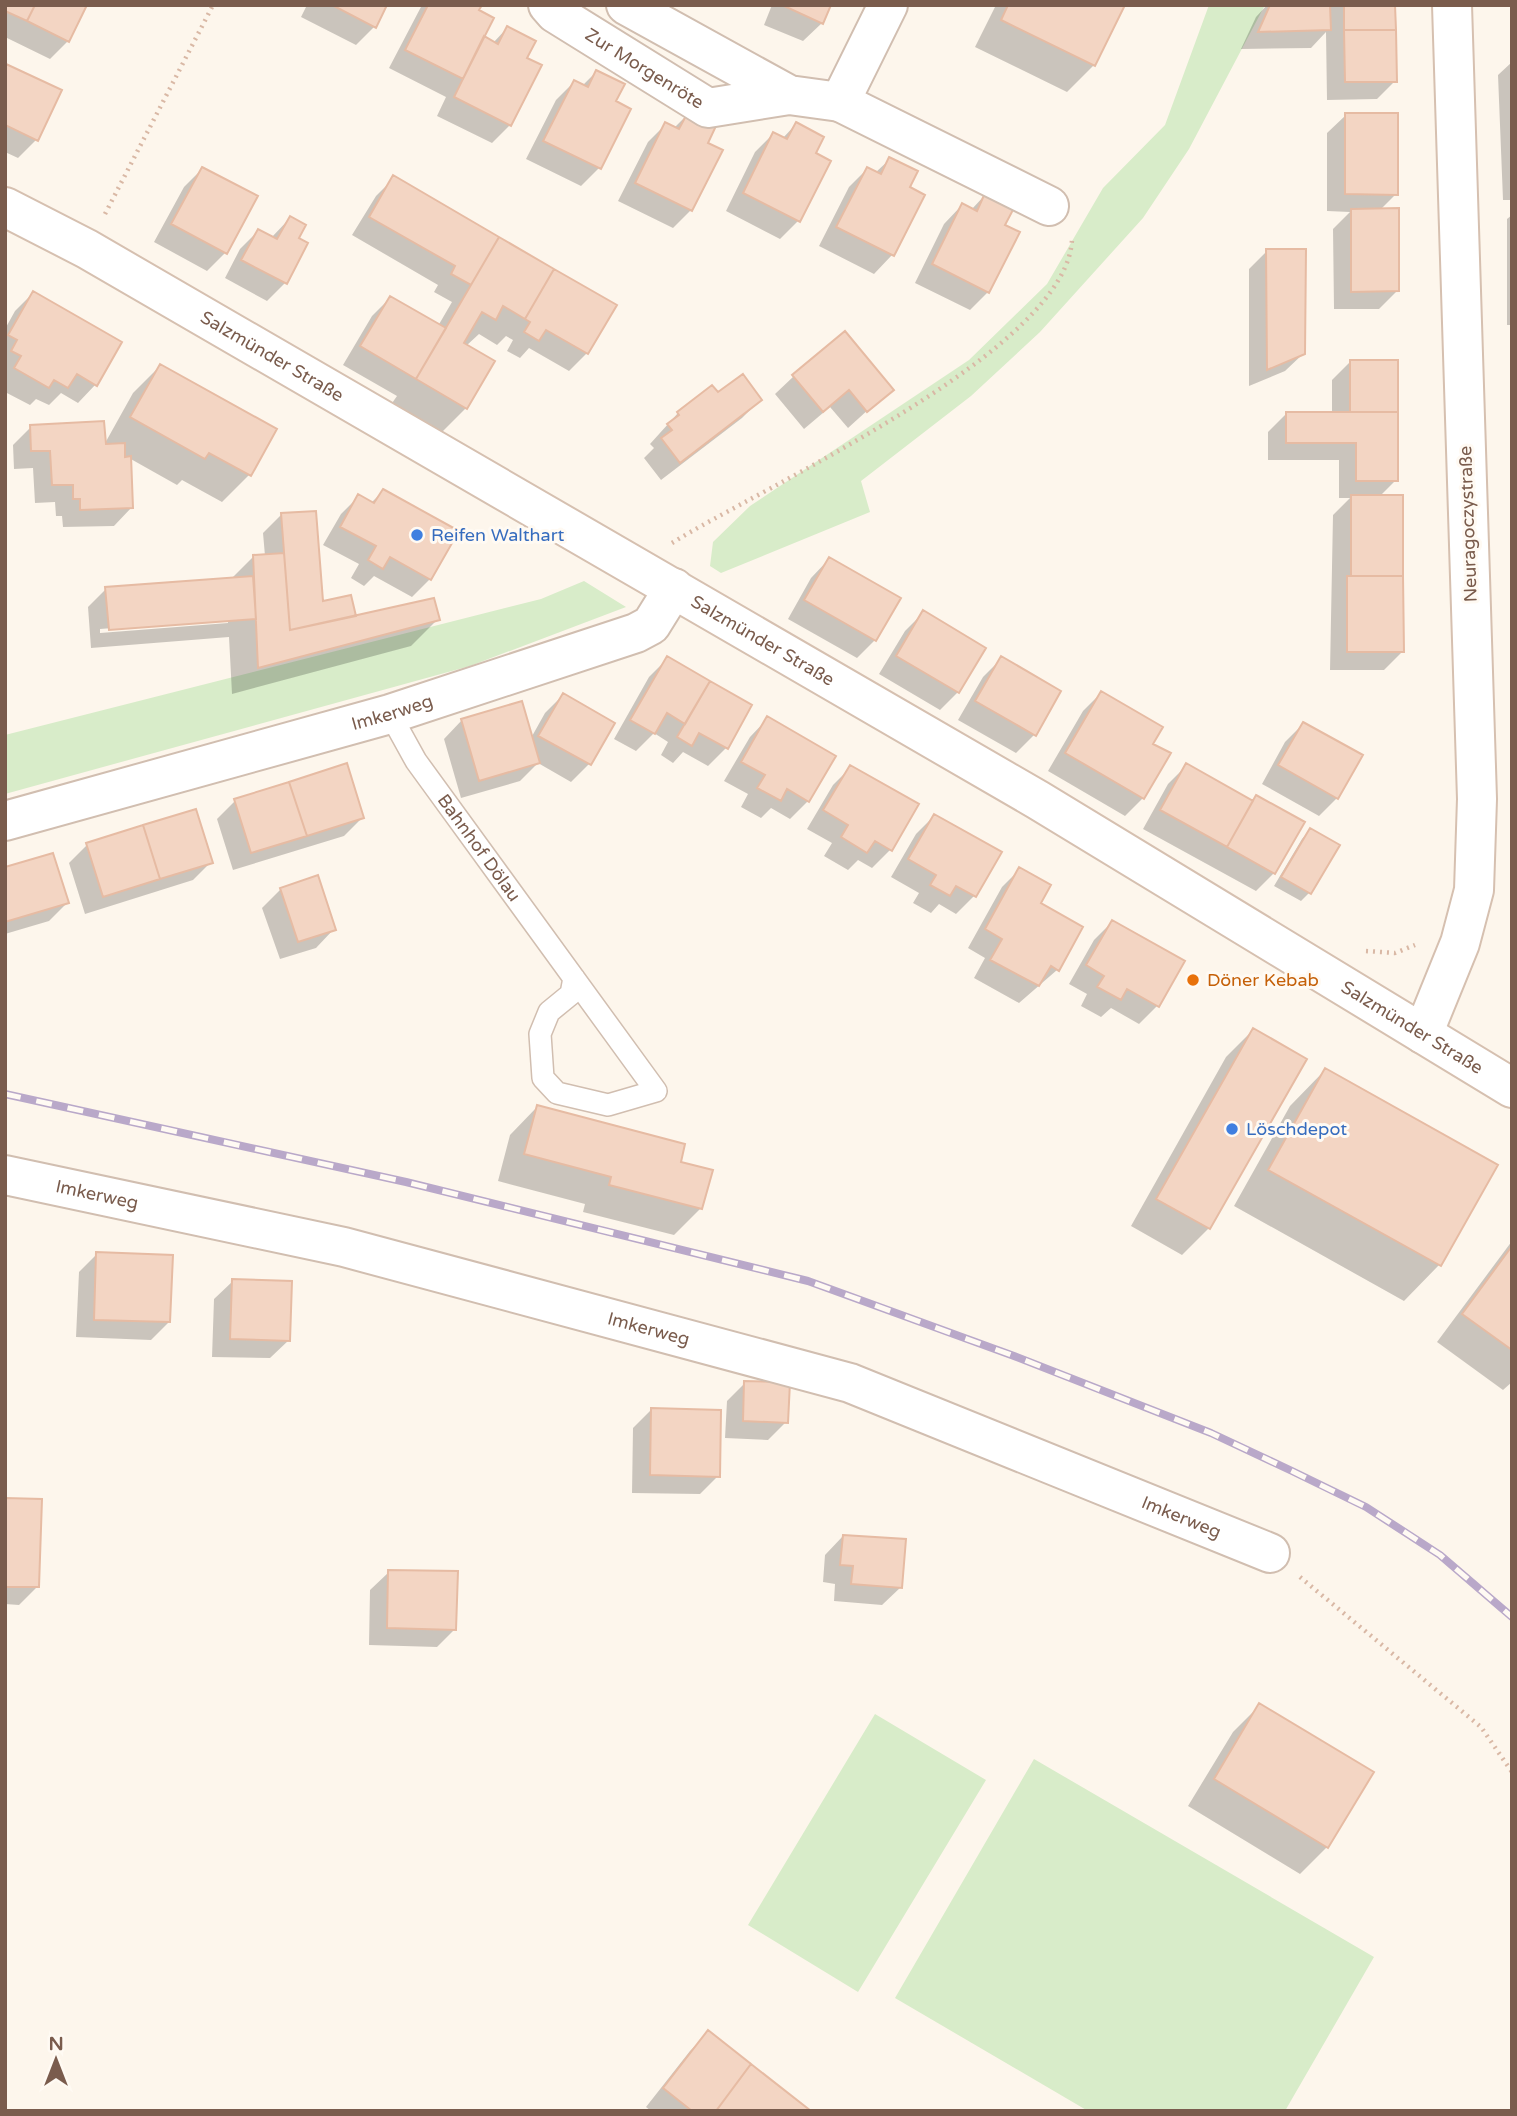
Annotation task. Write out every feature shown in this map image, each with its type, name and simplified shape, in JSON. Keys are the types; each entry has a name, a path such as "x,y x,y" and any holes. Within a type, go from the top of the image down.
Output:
{"street":[{"name":"Zur Morgenröte","path":"548,5 555,13 708,108 789,96 840,102 1049,206"},
{"name":"Zur Morgenröte","path":"626,5 789,96"},
{"path":"840,102 888,5"},
{"name":"Neuragoczystraße","path":"1423,1034 1460,943 1474,890 1476,785 1451,5"},
{"name":"Salzmünder Straße","path":"5,207 87,248 1038,800 1512,1088"},
{"name":"Imkerweg","path":"5,821 390,714 636,633 651,625 674,588"},
{"name":"Imkerweg","path":"5,1175 344,1247 850,1383 1270,1553"}],"lane":[{"name":"Bahnhof Dölau","path":"390,714 416,761 656,1091 608,1105 557,1093 543,1078 540,1034 549,1012 571,994 573,978"}],"path":[{"path":"87,248 213,5"},
{"path":"665,547 716,515 900,416 980,363 1054,289 1072,254 1072,229 1049,206"},
{"path":"1270,1553 1481,1727 1512,1772"}],"green space":[{"path":"1209,5 1265,5 1189,149 1143,218 1040,332 971,396 861,481 870,512 721,573 710,566 713,542 750,506 969,360 1047,284 1103,188 1165,125"},
{"path":"584,581 626,607 470,666 5,794 5,735 541,599"},
{"path":"875,1714 986,1780 858,1992 748,1925"},
{"path":"1034,1759 1374,1957 1285,2111 1088,2111 895,1998"}],"building":[{"path":"5,5 35,5 27,21 5,11"},
{"path":"35,5 87,5 69,42 27,21"},
{"path":"332,5 387,5 376,28"},
{"path":"428,5 482,5 479,10 494,18 463,79 405,50"},
{"path":"782,5 831,5 823,24"},
{"path":"1008,5 1125,5 1095,66 1001,20"},
{"path":"1270,5 1330,5 1331,30 1258,32"},
{"path":"1344,5 1395,5 1396,30 1344,30"},
{"path":"507,26 536,41 527,58 542,65 511,126 454,97 484,36 498,44"},
{"path":"1344,30 1396,30 1397,82 1345,82"},
{"path":"6,64 62,90 38,141 5,125"},
{"path":"596,70 625,84 616,101 631,109 601,169 543,141 574,80 588,87"},
{"path":"688,112 716,126 708,143 723,150 692,211 635,183 665,122 679,129"},
{"path":"1345,113 1398,113 1398,195 1345,194"},
{"path":"796,122 824,137 816,153 831,161 800,222 743,193 773,132 787,139"},
{"path":"889,157 918,171 910,187 925,195 894,256 836,227 867,167 881,174"},
{"path":"202,167 258,196 227,254 171,224"},
{"path":"393,175 499,237 471,285 451,274 455,266 369,217"},
{"path":"985,193 1014,208 1005,225 1020,232 989,293 932,264 962,203 977,211"},
{"path":"1399,208 1399,291 1351,292 1351,209"},
{"path":"290,216 306,225 299,238 308,243 287,284 241,260 258,229 277,239"},
{"path":"499,237 554,269 525,319 503,306 496,320 482,312 464,343 495,361 467,409 416,379"},
{"path":"1266,249 1306,249 1305,354 1267,370"},
{"path":"554,269 617,305 588,354 546,330 539,341 524,332 530,322 525,319"},
{"path":"33,291 122,342 97,386 77,374 68,388 54,380 49,388 14,368 21,356 11,351 17,340 8,335"},
{"path":"390,296 446,328 416,379 360,346"},
{"path":"845,331 894,390 867,412 849,390 823,412 792,375"},
{"path":"1350,360 1398,360 1398,412 1350,412"},
{"path":"160,364 277,429 251,476 209,453 205,459 130,417"},
{"path":"743,374 762,400 680,463 661,438 672,430 667,424 679,415 677,412 712,385 718,392"},
{"path":"1286,412 1398,412 1398,481 1356,481 1356,443 1286,443"},
{"path":"104,421 106,444 125,443 125,457 131,456 133,508 80,510 80,499 73,499 73,485 52,485 50,451 31,451 30,425"},
{"path":"383,489 459,531 431,580 390,557 383,569 368,560 376,546 340,527 358,494 374,503"},
{"path":"1351,495 1403,495 1403,576 1351,576"},
{"path":"316,511 323,601 351,595 356,616 290,630 281,513"},
{"path":"284,553 290,630 434,598 440,620 258,668 253,555"},
{"path":"829,557 901,598 876,641 804,600"},
{"path":"253,576 256,619 109,630 105,587"},
{"path":"1347,576 1403,576 1404,652 1347,652"},
{"path":"923,610 986,648 959,693 896,656"},
{"path":"667,656 710,681 685,724 667,713 655,734 630,720"},
{"path":"1001,656 1061,691 1036,736 975,701"},
{"path":"710,681 752,705 728,749 699,733 692,746 677,737"},
{"path":"1101,691 1163,727 1153,744 1171,753 1144,799 1065,753"},
{"path":"563,693 615,723 591,765 538,736"},
{"path":"522,701 540,763 479,781 461,719"},
{"path":"767,716 836,756 809,802 787,789 781,801 757,788 765,775 741,762"},
{"path":"1303,722 1363,755 1338,799 1278,765"},
{"path":"347,763 364,818 307,836 289,782"},
{"path":"1186,763 1253,801 1227,847 1160,810"},
{"path":"850,765 919,804 892,851 875,841 867,853 841,837 848,825 823,810"},
{"path":"289,782 307,836 251,853 234,799"},
{"path":"1256,795 1305,822 1275,874 1227,847"},
{"path":"196,809 213,863 160,879 143,825"},
{"path":"934,814 1002,852 976,897 956,886 950,896 930,885 936,875 908,859"},
{"path":"143,825 160,879 103,897 86,843"},
{"path":"1310,828 1340,845 1311,894 1281,877"},
{"path":"53,853 69,903 5,922 5,867"},
{"path":"1019,867 1051,885 1041,903 1083,927 1059,971 1051,966 1039,986 990,960 1002,939 985,929"},
{"path":"318,875 336,930 298,942 280,888"},
{"path":"1112,920 1185,961 1159,1007 1127,989 1121,1000 1097,987 1104,976 1086,965"},
{"name":"Löschdepot","path":"1253,1028 1307,1059 1210,1229 1156,1199"},
{"path":"1325,1068 1498,1165 1441,1266 1268,1170"},
{"path":"537,1105 685,1144 681,1162 713,1170 702,1209 609,1185 611,1177 524,1154"},
{"path":"1512,1246 1512,1350 1462,1314"},
{"path":"96,1252 173,1255 170,1322 94,1320"},
{"path":"232,1279 292,1281 290,1341 230,1339"},
{"path":"744,1381 790,1382 788,1423 743,1421"},
{"path":"651,1408 721,1410 720,1477 650,1475"},
{"path":"5,1498 42,1499 39,1587 5,1587"},
{"path":"843,1535 906,1539 902,1588 851,1584 853,1566 840,1565"},
{"path":"388,1570 458,1571 456,1630 387,1628"},
{"path":"1259,1703 1374,1772 1328,1848 1214,1779"},
{"path":"708,2030 751,2064 716,2111 692,2111 663,2088"},
{"path":"751,2064 811,2111 716,2111"}],"railway":[{"path":"5,1094 406,1182 808,1281 1014,1356 1211,1433 1292,1471 1366,1507 1440,1555 1512,1617"}],"place":[{"name":"Reifen Walthart","path":"417,535"},
{"name":"Döner Kebab","path":"1193,980"},
{"name":"Löschdepot","path":"1232,1129"}]}
